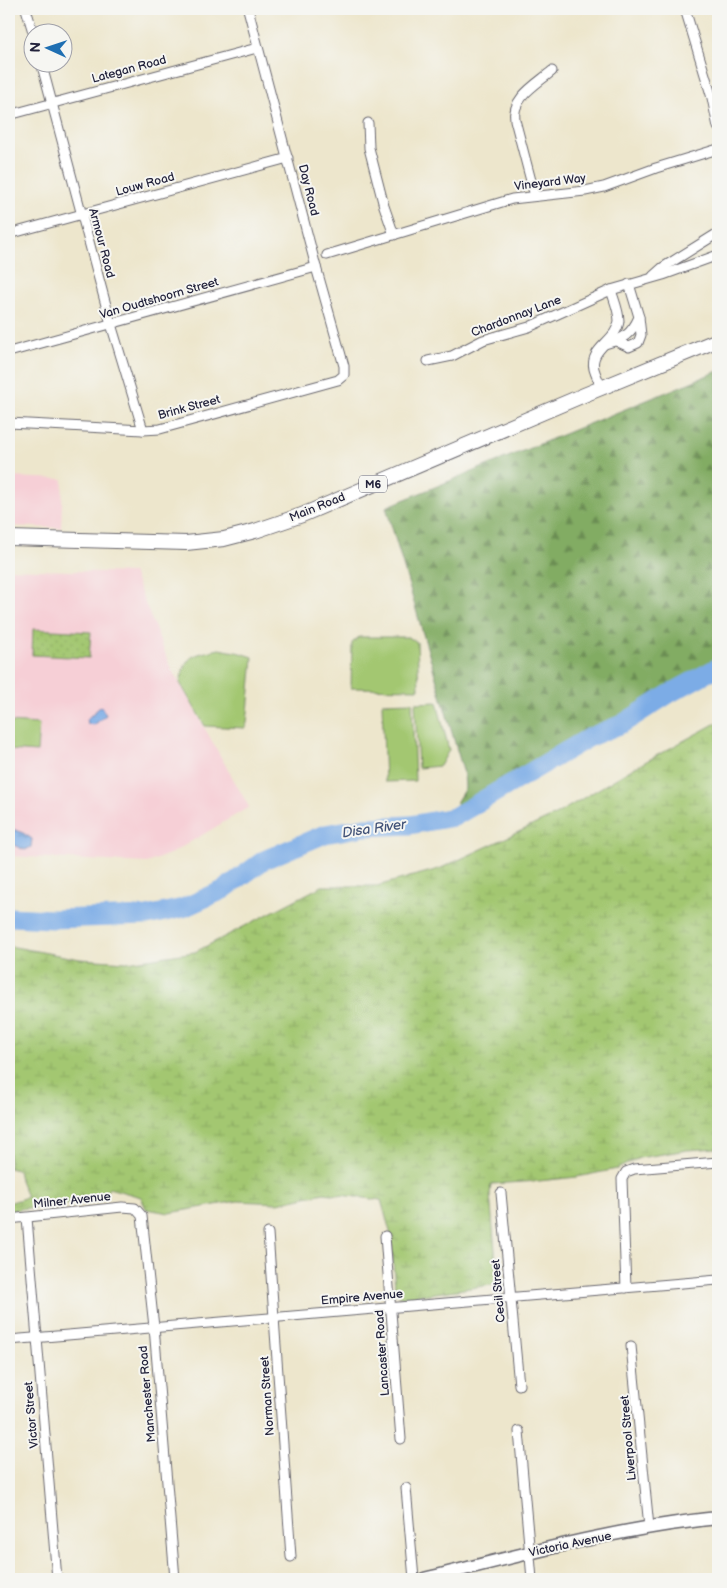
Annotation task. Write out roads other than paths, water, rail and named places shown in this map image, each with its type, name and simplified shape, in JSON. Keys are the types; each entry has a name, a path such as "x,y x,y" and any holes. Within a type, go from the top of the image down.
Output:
{"main road":[{"name":"Main Road","path":"9,538 186,543 224,538 255,531 302,515 718,340"}],"street":[{"path":"26,9 29,22"},
{"name":"Day Road","path":"248,9 344,366 345,371 342,378"},
{"path":"685,9 712,98 718,127"},
{"name":"Lategan Road","path":"9,115 257,48"},
{"path":"535,196 515,120 515,109 524,95 552,71"},
{"name":"Armour Road","path":"44,72 81,214 143,430"},
{"path":"368,123 368,148 394,235"},
{"name":"Vineyard Way","path":"327,255 512,199 578,192 604,187 656,168 718,149"},
{"name":"Louw Road","path":"9,234 288,158"},
{"path":"651,278 662,268 718,233"},
{"name":"Chardonnay Lane","path":"428,361 452,356 483,340 536,324 611,290 718,255"},
{"name":"Van Oudtshoorn Street","path":"9,352 316,267"},
{"path":"616,341 629,346 638,343 641,335 639,316 629,284"},
{"path":"602,388 593,364 594,357 602,345 614,334 619,323 611,290"},
{"path":"602,345 616,341 630,333 639,316"},
{"name":"Brink Street","path":"9,423 143,430 160,428 342,378"},
{"path":"626,1288 622,1179 626,1172 634,1169 718,1162"},
{"name":"Cecil Street","path":"501,1194 519,1385"},
{"name":"Milner Avenue","path":"9,1219 122,1207 137,1209"},
{"name":"Manchester Road","path":"137,1209 142,1216 144,1226 175,1579"},
{"name":"Victor Street","path":"28,1218 36,1337 57,1579"},
{"name":"Norman Street","path":"268,1233 291,1557"},
{"name":"Lancaster Road","path":"385,1236 401,1439"},
{"name":"Empire Avenue","path":"9,1340 718,1280"},
{"name":"Liverpool Street","path":"631,1346 649,1527"},
{"path":"519,1430 532,1579"},
{"path":"406,1488 414,1579"},
{"name":"Victoria Avenue","path":"424,1579 582,1540 649,1527 718,1518"}],"water":[{"path":"101,706 106,715 94,725 88,724 87,719"},
{"path":"9,820 12,829 32,839 31,847 25,850 9,843"}],"waterway":[{"name":"Disa River","path":"9,917 52,919 147,916 183,908 223,890 264,860 325,834 365,827 410,825 454,817 590,737 622,724 669,694 718,667"}]}
